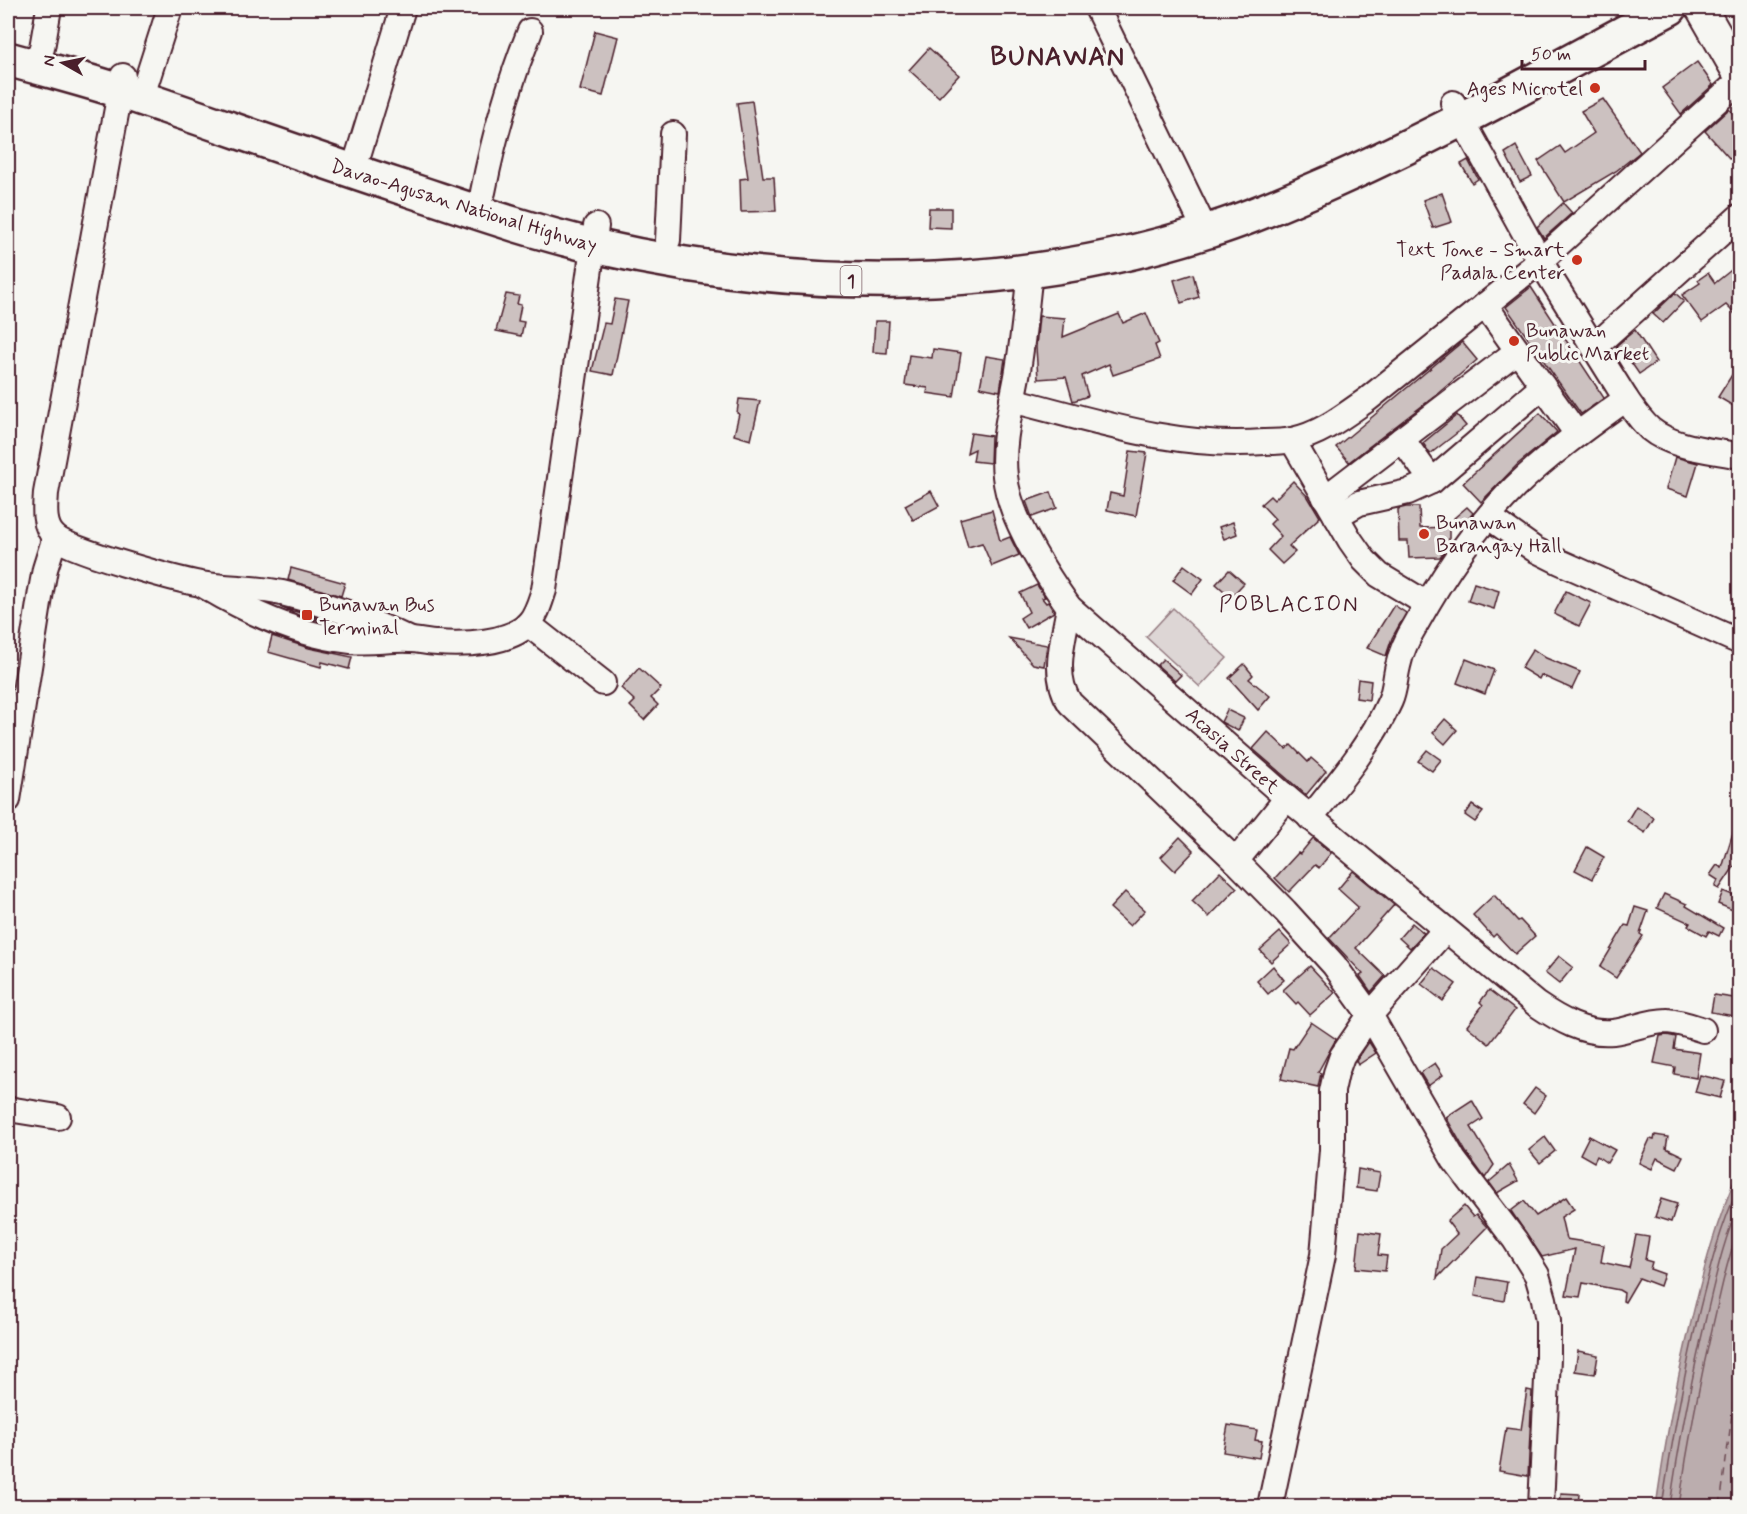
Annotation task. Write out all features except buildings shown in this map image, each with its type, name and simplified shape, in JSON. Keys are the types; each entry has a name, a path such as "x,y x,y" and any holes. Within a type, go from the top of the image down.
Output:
{"highway":[{"name":"Davao-Agusan National Highway","path":"1603,34 1634,8"},
{"name":"Davao-Agusan National Highway","path":"356,162 483,192 549,213 595,236 664,261 760,274 852,281 936,280 1046,261 1130,252 1209,221 1352,173 1457,111 1603,34 1670,8"},
{"name":"Davao-Agusan National Highway","path":"8,36 28,58 130,83 356,162 543,233 668,240 761,253 851,259 933,257 1027,250 1046,261"}],"main road":[{"path":"1701,8 1740,78"}],"street":[{"path":"28,58 49,8"},
{"path":"171,8 130,83 46,493 47,525 55,537 86,552 201,584 252,588 284,594 356,615 411,640 456,644 491,641 514,634 528,624 539,608 544,590 595,236"},
{"path":"356,162 403,8"},
{"path":"1107,10 1209,221"},
{"path":"483,192 490,154 512,75 530,31"},
{"path":"1012,400 1158,436 1191,441 1226,444 1292,440 1316,432 1342,417 1540,261 1740,78"},
{"path":"1457,111 1540,261 1641,421 1660,436 1672,441 1740,456"},
{"path":"668,240 673,134"},
{"path":"1594,347 1740,216"},
{"name":"Acasia Street","path":"1046,261 1012,400 1005,477 1009,497 1034,553 1069,607 1310,818 1536,1004 1554,1016 1582,1029 1611,1033 1666,1021 1703,1030"},
{"path":"1485,305 1577,434"},
{"path":"1330,507 1402,439 1517,351"},
{"path":"1330,507 1407,492 1432,481 1543,386"},
{"path":"1310,818 1373,732 1391,698 1403,649 1427,604 1488,516 1514,488 1577,434 1626,399"},
{"path":"1402,439 1432,481"},
{"path":"1292,440 1330,507 1364,560 1379,575 1427,604"},
{"path":"1488,516 1542,554 1740,642"},
{"path":"8,800 42,580 55,537"},
{"path":"1069,607 1059,675 1064,694 1070,703 1236,861 1334,965 1370,1016 1454,1160 1515,1240 1537,1275 1548,1321 1541,1506"},
{"path":"528,624 603,683"},
{"path":"1236,861 1287,798"},
{"path":"1270,1506 1323,1255 1332,1150 1334,1082 1342,1056 1370,1016 1445,930"},
{"path":"8,1109 58,1117"}],"shaded area":[{"path":"1173,608 1227,658 1200,687 1146,637"}],"water":[{"path":"1739,1170 1739,1506 1656,1506 1676,1391 1696,1302 1717,1226"}],"ferry route":[{"path":"1720,1506 1740,1353"}],"place":[{"name":"Ages Microtel","path":"1595,88"},
{"name":"Text Tone - Smart Padala Center","path":"1577,260"},
{"name":"Bunawan Public Market","path":"1514,341"},
{"name":"Bunawan Barangay Hall","path":"1424,534"},
{"name":"Bunawan Bus Terminal","path":"307,615"}],"district":[{"name":"BUNAWAN","path":"1058,56"},
{"name":"POBLACION","path":"1289,603"}]}
